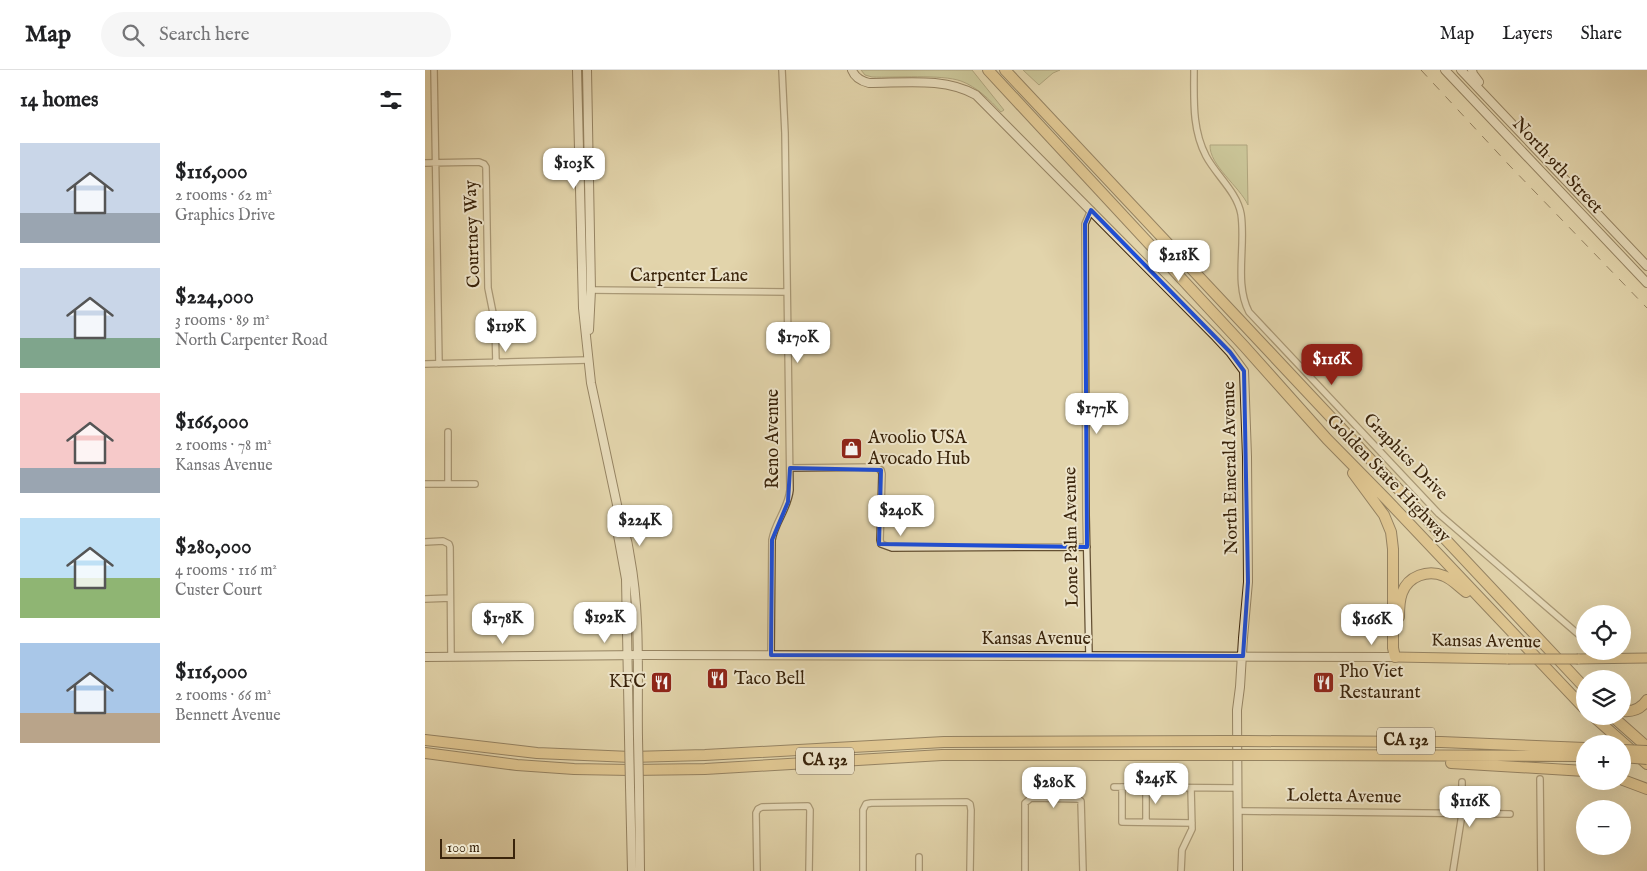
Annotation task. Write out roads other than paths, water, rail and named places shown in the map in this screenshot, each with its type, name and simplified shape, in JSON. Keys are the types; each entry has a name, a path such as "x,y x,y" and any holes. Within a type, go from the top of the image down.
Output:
{"highway":[{"name":"Golden State Highway","path":"988,70 1245,346 1327,439 1576,700"},
{"name":"Golden State Highway","path":"1005,70 1576,679"},
{"path":"1327,439 1379,507 1388,523 1392,541 1393,648 1395,657"},
{"path":"1395,657 1398,649 1399,604 1402,594 1405,586 1411,580 1423,574 1438,574 1451,579 1500,620"},
{"path":"1562,664 1576,676"},
{"path":"1631,710 1637,710 1647,700"},
{"path":"1603,725 1647,764"},
{"path":"1623,725 1647,747"},
{"name":"CA 132","path":"425,740 537,753 631,757 687,756 924,742 1441,742 1568,752 1576,750"},
{"path":"1631,750 1647,751"},
{"path":"1315,756 1568,752 1576,754"},
{"name":"CA 132","path":"425,753 517,765 631,770 705,768 949,754 1315,756 1576,770"},
{"path":"1631,758 1647,759"},
{"path":"1631,783 1647,789"}],"main road":[{"path":"577,70 582,290 588,360 591,383 622,528 627,535 633,576 637,655 640,871"},
{"path":"587,70 591,290 588,360"},
{"name":"North Emerald Avenue","path":"852,70 860,80 869,83 945,84 959,86 981,99 1231,352 1244,371 1248,582 1237,710 1238,871"},
{"name":"North 9th Street","path":"1445,70 1647,282"},
{"name":"North 9th Street","path":"1461,70 1647,266"},
{"path":"1472,70 1475,78 1492,96 1494,104"},
{"path":"579,157 585,170 585,198 589,202"},
{"path":"581,234 585,246 585,286 591,290"},
{"path":"622,528 618,535 626,579 632,871"},
{"name":"Kansas Avenue","path":"425,656 1243,656 1576,659"},
{"name":"Kansas Avenue","path":"1631,657 1647,658"}],"street":[{"path":"434,70 439,364"},
{"name":"Reno Avenue","path":"771,655 773,540 776,527 788,502 789,468 785,133 782,70"},
{"name":"Graphics Drive","path":"1194,70 1194,106 1197,132 1205,155 1233,195 1240,211 1242,288 1245,304 1249,312 1439,514 1576,632"},
{"name":"Courtney Way","path":"436,163 479,162 484,164 486,169 488,288 495,324 496,363"},
{"path":"425,163 436,163"},
{"name":"Lone Palm Avenue","path":"1089,656 1085,224 1091,210"},
{"name":"Carpenter Lane","path":"591,290 787,292"},
{"path":"425,364 588,360"},
{"path":"448,484 449,432"},
{"path":"789,468 876,468 881,470 879,540 881,544 892,548 1087,548"},
{"path":"425,484 475,484"},
{"path":"425,542 443,541 449,544 451,656"},
{"path":"425,598 450,598"},
{"path":"1540,780 1541,871"},
{"path":"1453,871 1462,814 1462,782"},
{"path":"1114,787 1237,788"},
{"path":"1122,787 1122,822 1192,823"},
{"path":"1146,787 1146,822"},
{"path":"1181,871 1182,850 1191,833 1191,788"},
{"path":"1025,871 1025,803 1031,798 1078,799 1081,801 1083,871"},
{"path":"863,871 863,810 866,804 871,802 967,802 970,804 971,810 970,871"},
{"path":"757,871 757,809 762,807 799,806 808,806 810,810 809,871"},
{"name":"Loletta Avenue","path":"1238,811 1511,814"},
{"path":"919,857 919,871"}],"railway":[{"path":"1421,70 1509,165 1647,308"}],"place":[{"name":"Avoolio USA Avocado Hub","path":"852,448"},
{"name":"Taco Bell","path":"718,679"},
{"name":"KFC","path":"662,682"},
{"name":"Pho Viet Restaurant","path":"1323,682"}]}
